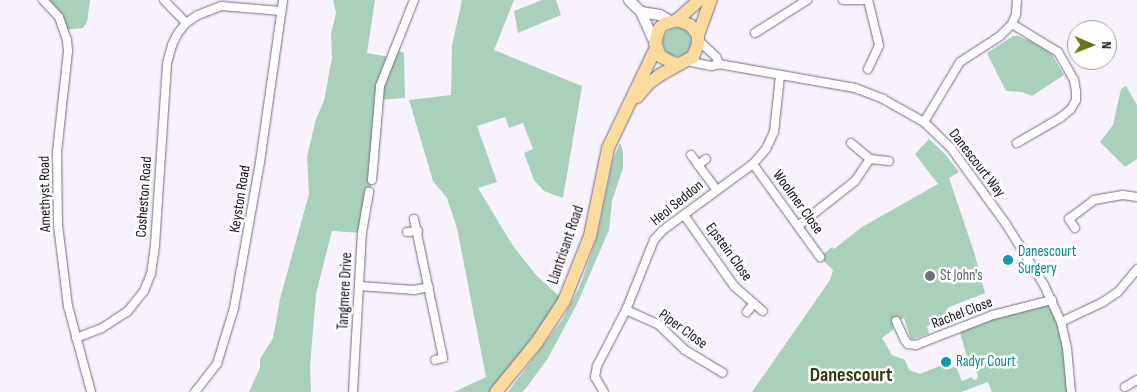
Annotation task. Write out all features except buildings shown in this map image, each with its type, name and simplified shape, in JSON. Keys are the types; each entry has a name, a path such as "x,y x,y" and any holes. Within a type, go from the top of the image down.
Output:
{"main road":[{"name":"Llantrisant Road","path":"496,392 537,342 564,301 576,274 594,219 608,148 655,45 659,29 674,20 699,0"},
{"path":"655,45 666,61 683,62 697,51 698,38 710,0"},
{"path":"674,20 690,25 698,38"},
{"name":"Llantrisant Road","path":"620,120 648,83 683,62"}],"street":[{"name":"Amethyst Road","path":"43,0 59,17 67,45 57,153 57,197 64,284 91,392"},
{"path":"164,0 186,23"},
{"name":"Keyston Road","path":"195,392 217,364 234,308 249,229 283,0"},
{"path":"372,180 380,86 414,0"},
{"path":"629,0 641,12 655,45"},
{"path":"755,33 807,0"},
{"path":"843,0 866,0 879,45 868,69"},
{"path":"924,122 960,62 1000,36 1012,24 1016,14 1016,0"},
{"name":"Cosheston Road","path":"76,338 102,328 127,312 144,291 151,274 167,63 172,45 186,23 198,14 221,6 281,11"},
{"path":"641,12 660,15 674,20"},
{"path":"1012,24 1058,52 1074,80 1076,91 1076,100 1071,109 1060,118 1017,143"},
{"path":"698,38 716,57 719,64"},
{"name":"Danescourt Way","path":"683,62 711,66 719,64 855,88 883,99 924,122 951,148 987,197 1044,285 1061,322 1067,348 1071,392"},
{"name":"Heol Seddon","path":"604,392 595,377 597,366 626,310 654,240 663,230 753,164 766,149 774,132 780,76"},
{"path":"851,143 870,159 889,161"},
{"path":"691,155 716,190"},
{"path":"698,164 706,159"},
{"path":"798,226 855,181 870,159"},
{"name":"Woolmer Close","path":"753,164 820,256"},
{"name":"Tangmere Drive","path":"353,392 362,226 369,192"},
{"path":"1075,228 1069,219 1094,200 1123,195 1137,197"},
{"name":"Epstein Close","path":"684,214 734,286 763,311"},
{"path":"414,219 443,358 435,360"},
{"path":"407,232 418,231"},
{"path":"1061,322 1103,302 1118,292 1137,269"},
{"path":"359,286 414,290 429,287"},
{"name":"Rachel Close","path":"896,321 897,335 908,344 916,346 994,315 1052,300"},
{"name":"Epstein Close","path":"747,312 754,303"},
{"name":"Piper Close","path":"626,310 658,324 685,350 723,373"},
{"path":"1125,387 1137,380"}],"green space":[{"path":"43,0 90,0 87,22 83,28 64,30"},
{"path":"333,0 375,0 367,53 390,57 394,49 404,53 405,98 379,100 372,180 362,233 332,231 316,294 310,366 311,392 249,392 260,368 260,359 273,338 280,299 309,194 307,157 316,119 324,101 332,58 331,34 336,13"},
{"path":"462,0 514,0 494,50 582,86 563,198 544,191 534,180 524,153 533,149 523,123 509,128 505,117 477,126 497,182 478,188 513,246 537,276 560,297 541,326 490,392 454,392 486,377 457,228 447,198 433,181 409,100 451,95 452,46"},
{"path":"542,0 556,0 561,15 518,33 514,11"},
{"path":"677,28 687,32 691,42 687,52 677,56 667,52 663,42 667,32"},
{"path":"1013,36 1033,42 1051,53 1064,75 1032,96 1022,92 1006,91 987,53"},
{"path":"1126,86 1137,105 1137,159 1125,167 1100,142 1113,125 1121,89"},
{"path":"929,139 945,154 959,172 949,178 974,252 985,293 947,308 948,318 927,326 929,334 913,339 910,337 904,318 893,323 893,330 882,338 892,355 905,360 909,370 920,374 942,365 947,370 956,366 962,381 972,377 973,380 977,379 978,375 967,357 959,329 1052,300 1061,322 1071,392 992,392 988,382 961,392 752,392 830,280 833,270 820,257 832,247 834,249 862,227 938,184 915,154"},
{"path":"620,143 623,151 623,168 612,201 609,230 577,304 548,358 527,387 522,392 508,392 562,320 580,286 597,237 613,159"}],"place":[{"name":"Danescourt Surgery","path":"1008,260"},
{"name":"St John's","path":"930,276"},
{"name":"Radyr Court","path":"946,362"}],"district":[{"name":"Danescourt","path":"851,375"}]}
